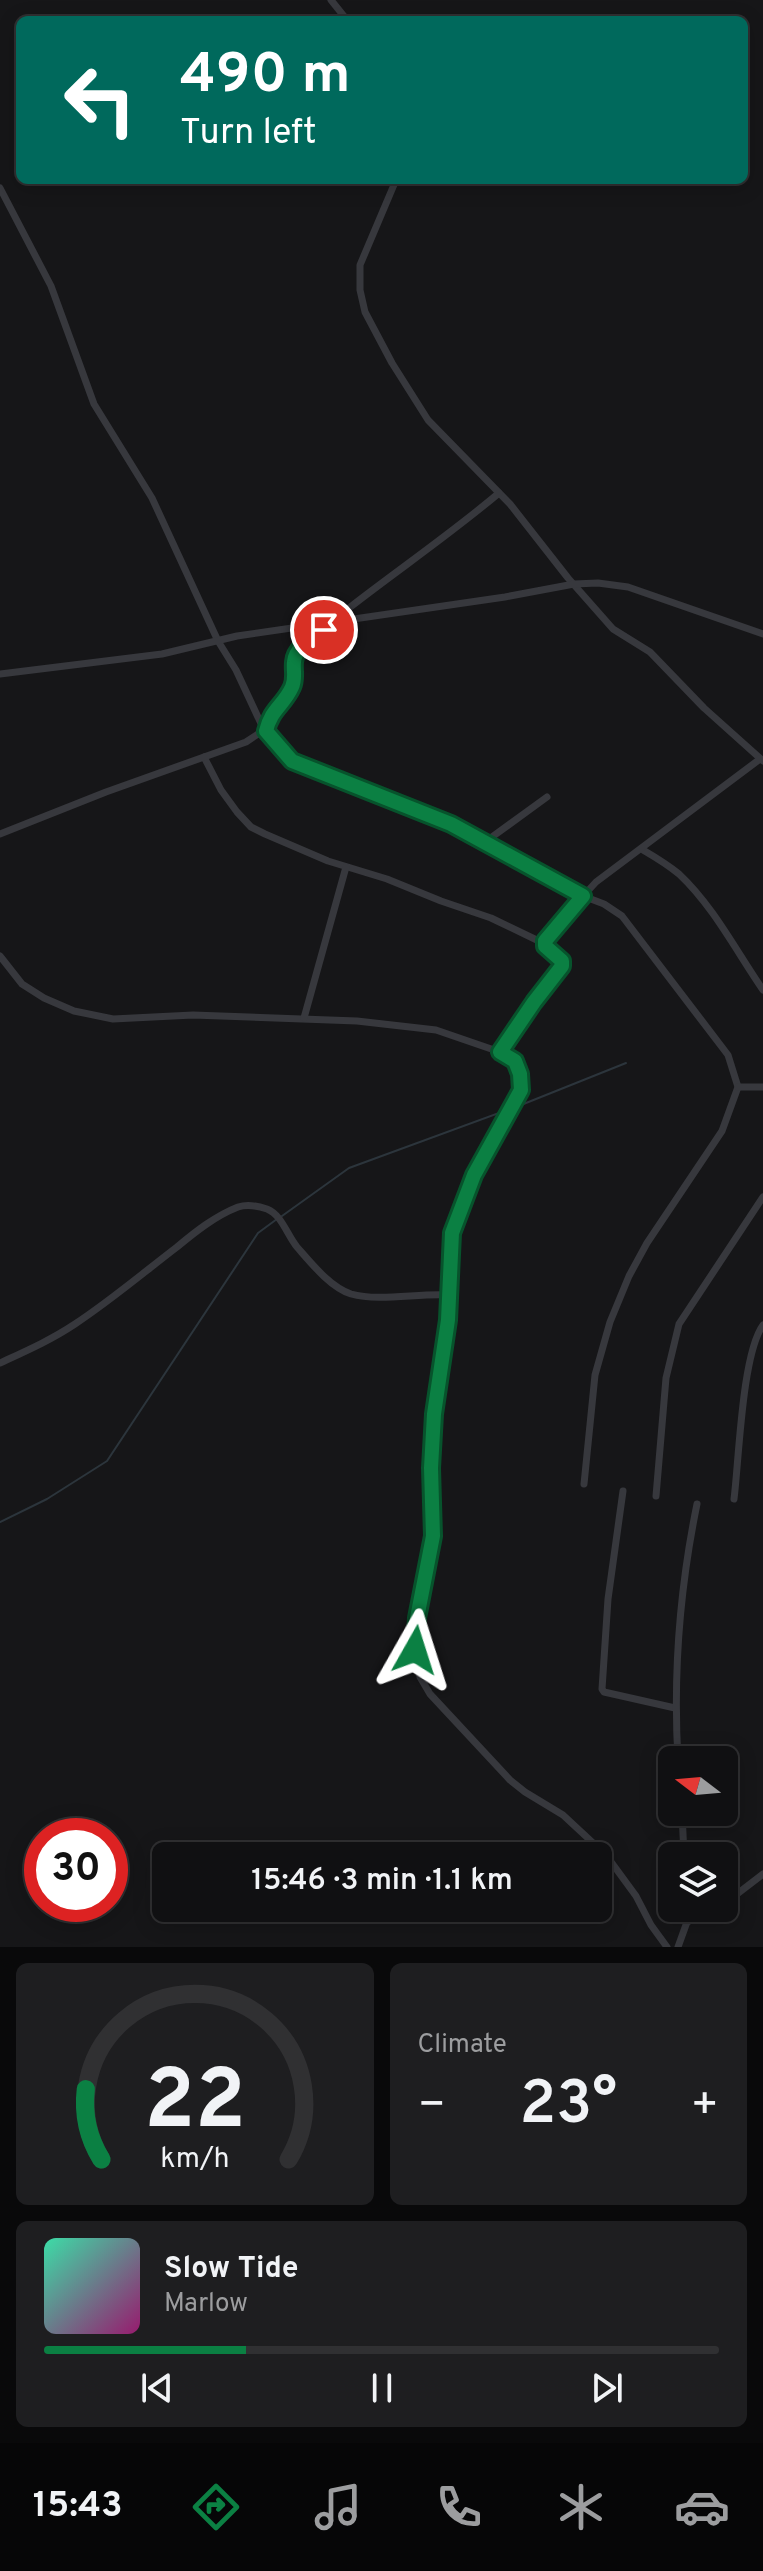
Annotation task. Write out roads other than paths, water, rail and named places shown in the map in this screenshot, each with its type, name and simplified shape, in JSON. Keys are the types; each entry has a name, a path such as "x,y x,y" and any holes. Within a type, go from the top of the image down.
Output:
{"street":[{"path":"331,0 344,16"},
{"path":"394,184 360,265 360,290 365,312 428,420 499,493 613,629 650,652 704,708 761,760 596,882 545,944"},
{"path":"0,188 51,286 94,404 152,498 218,641 265,730 292,761 417,810 617,911 728,1055 738,1087 722,1131 647,1243 610,1322 595,1375 584,1484"},
{"path":"0,834 246,742 265,730 269,718 292,687 297,651 499,493"},
{"path":"0,674 162,654 218,641 574,584 628,587 763,634"},
{"path":"204,757 221,790 251,827 328,861 387,879 491,918 545,944 562,961 562,966 500,1052"},
{"path":"485,842 547,797"},
{"path":"643,850 677,872 700,897 736,945 763,990"},
{"path":"304,1018 346,867"},
{"path":"0,956 22,984 44,998 74,1011 113,1019 193,1015 304,1018 436,1030 500,1052 515,1061 521,1090 474,1175 452,1233 448,1320 434,1414 431,1468 433,1536 414,1638 420,1677 430,1694 510,1780 563,1815 606,1855 667,1947"},
{"path":"738,1087 763,1087"},
{"path":"656,1496 666,1378 679,1324 763,1197"},
{"path":"0,1363 69,1329 188,1238 240,1206 253,1205 271,1210 315,1267 339,1288 351,1294 448,1295"},
{"path":"734,1499 745,1394 754,1343 763,1325"},
{"path":"623,1491 608,1599 602,1689 675,1708"},
{"path":"677,1746 675,1708 683,1594 697,1504"},
{"path":"738,1893 763,1874"},
{"path":"678,1947 687,1922"}],"waterway":[{"path":"516,1107 626,1063"},
{"path":"282,1216 349,1168 510,1109"},
{"path":"0,1522 47,1499 107,1461 258,1233 277,1219"}]}
